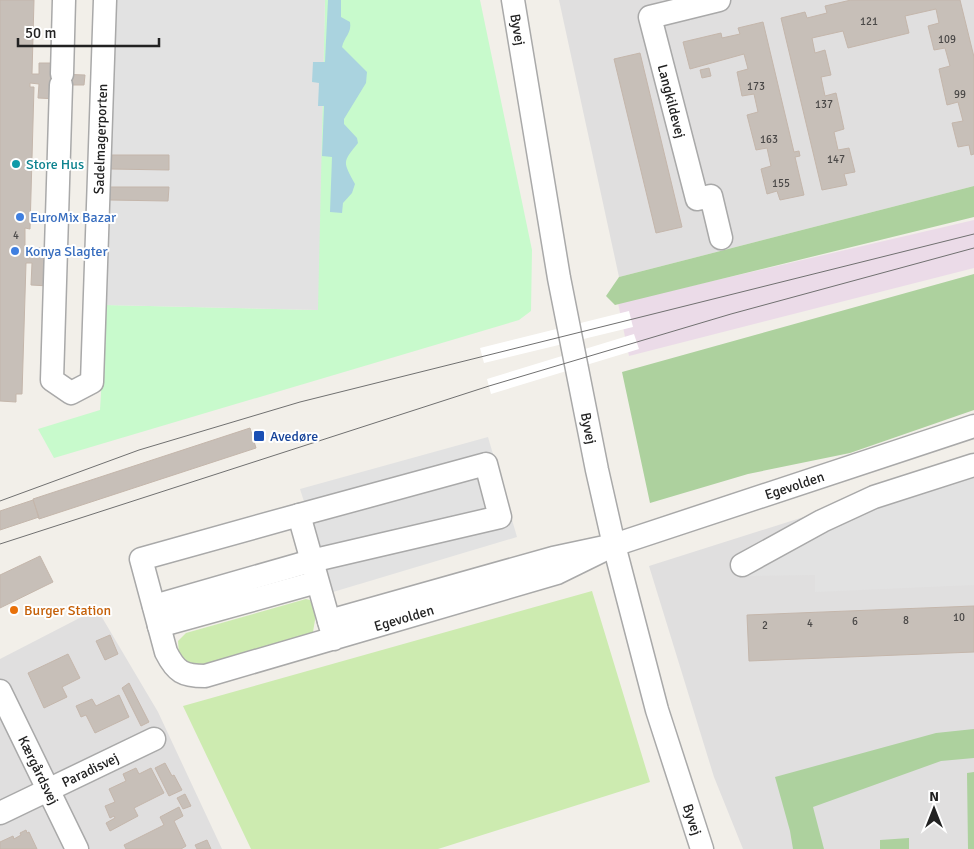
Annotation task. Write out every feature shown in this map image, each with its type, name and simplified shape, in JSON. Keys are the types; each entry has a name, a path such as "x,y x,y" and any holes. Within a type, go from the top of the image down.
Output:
{"street":[{"name":"Sadelmagerporten","path":"64,0 52,380 71,393 92,382 106,0"},
{"name":"Byvej","path":"513,0 559,278 583,402 614,545 657,710 702,849"},
{"name":"Langkildevej","path":"720,0 650,17 697,199 711,196 721,238"},
{"name":"Egevolden","path":"299,515 141,558 166,652 172,664 181,673 205,676 331,630 553,558 614,545 974,426"},
{"path":"157,616 314,571 500,517 486,464 299,515 314,571 331,630"},
{"path":"742,564 822,521 874,497 974,465"},
{"name":"Kærgårdsvej","path":"0,691 77,849"},
{"name":"Paradisvej","path":"0,813 154,739"}],"shaded area":[{"path":"113,0 325,0 318,310 106,305"},
{"path":"559,0 974,0 974,186 619,277"},
{"path":"974,220 974,268 629,356 618,303"},
{"path":"488,437 517,537 333,592 300,489"},
{"path":"974,463 974,849 743,849 714,777 649,566"},
{"path":"974,477 974,585 815,592 815,575 747,576 796,546 848,518"},
{"path":"97,609 158,712 222,849 0,849 0,659"}],"green space":[{"path":"325,0 480,0 532,250 531,311 519,320 54,458 38,429 100,410 106,305 317,310"},
{"path":"974,186 974,217 615,305 606,296 619,277"},
{"path":"974,274 974,410 850,453 748,474 650,503 622,372"},
{"path":"592,591 650,782 438,849 251,849 183,706"},
{"path":"306,599 310,600 316,614 313,632 301,641 205,667 190,664 179,655 178,641 186,633"},
{"path":"974,729 974,758 941,761 813,807 824,849 793,849 775,777 936,733"},
{"path":"974,772 974,849 968,849 967,773"},
{"path":"909,838 909,849 880,849 880,840"}],"water":[{"path":"328,0 341,0 341,17 350,22 349,32 342,47 367,72 366,83 344,119 344,124 357,138 358,143 346,162 348,171 355,184 352,193 343,203 342,213 330,212 332,157 322,156 324,106 318,106 319,83 312,82 313,62 325,62"}],"pier":[{"path":"629,311 633,327 484,363 480,348"},
{"path":"634,334 639,349 491,394 487,379"}],"building":[{"name":"Store Hus","path":"0,0 34,0 32,74 39,74 39,63 59,63 58,74 85,75 84,85 58,85 58,99 38,98 39,84 30,83 30,87 34,87 30,229 25,228 25,248 50,248 49,286 31,285 32,263 26,263 22,394 16,394 16,402 0,401"},
{"path":"851,0 960,0 974,57 974,154 971,155 969,145 958,147 952,123 963,121 958,102 947,105 939,69 950,66 945,48 934,50 928,26 939,23 936,9 905,16 909,33 848,48 843,31 812,38 815,53 825,50 831,75 821,77 825,96 836,93 844,129 834,132 838,150 849,148 855,172 844,174 847,185 822,190 781,18 805,12 807,18 827,13 825,6"},
{"path":"763,22 794,152 799,151 800,156 795,157 804,195 780,200 777,191 767,194 761,169 771,166 767,148 756,150 747,115 758,112 754,94 742,96 737,72 748,69 744,54 690,69 683,42 721,33 722,38 740,34 738,28"},
{"path":"640,53 682,227 656,233 614,59"},
{"path":"709,68 711,76 702,78 700,70"},
{"path":"112,155 169,155 169,170 111,169"},
{"path":"110,187 169,187 168,201 110,200"},
{"path":"250,428 256,448 39,519 33,499"},
{"path":"33,500 39,517 0,530 0,511"},
{"path":"40,556 53,582 0,608 0,575"},
{"path":"974,606 974,652 749,661 747,615"},
{"path":"110,635 118,654 105,660 96,641"},
{"path":"68,654 80,678 62,687 67,697 44,708 28,673"},
{"path":"129,683 149,722 141,726 122,688"},
{"path":"119,695 129,717 95,733 86,715 81,717 76,706 92,699 96,706"},
{"path":"165,763 182,790 169,796 155,768"},
{"path":"136,768 139,774 151,768 164,793 134,808 138,816 110,831 106,823 115,818 114,816 110,818 105,806 115,802 109,789 126,781 123,774"},
{"path":"185,794 191,806 183,809 177,798"},
{"path":"179,807 183,816 174,821 186,846 181,849 126,849 124,845 164,825 160,817"},
{"path":"26,830 27,833 29,832 37,849 0,849 0,842 13,836 14,839"},
{"path":"207,840 211,849 197,849 195,845"}],"tram line":[{"path":"0,501 139,450 300,402 974,234"},
{"path":"0,544 489,386 731,314 974,248"}],"place":[{"name":"Store Hus","path":"16,164"},
{"name":"EuroMix Bazar","path":"20,217"},
{"name":"Konya Slagter","path":"15,251"},
{"name":"Avedøre","path":"259,436"},
{"name":"Burger Station","path":"14,610"}]}
